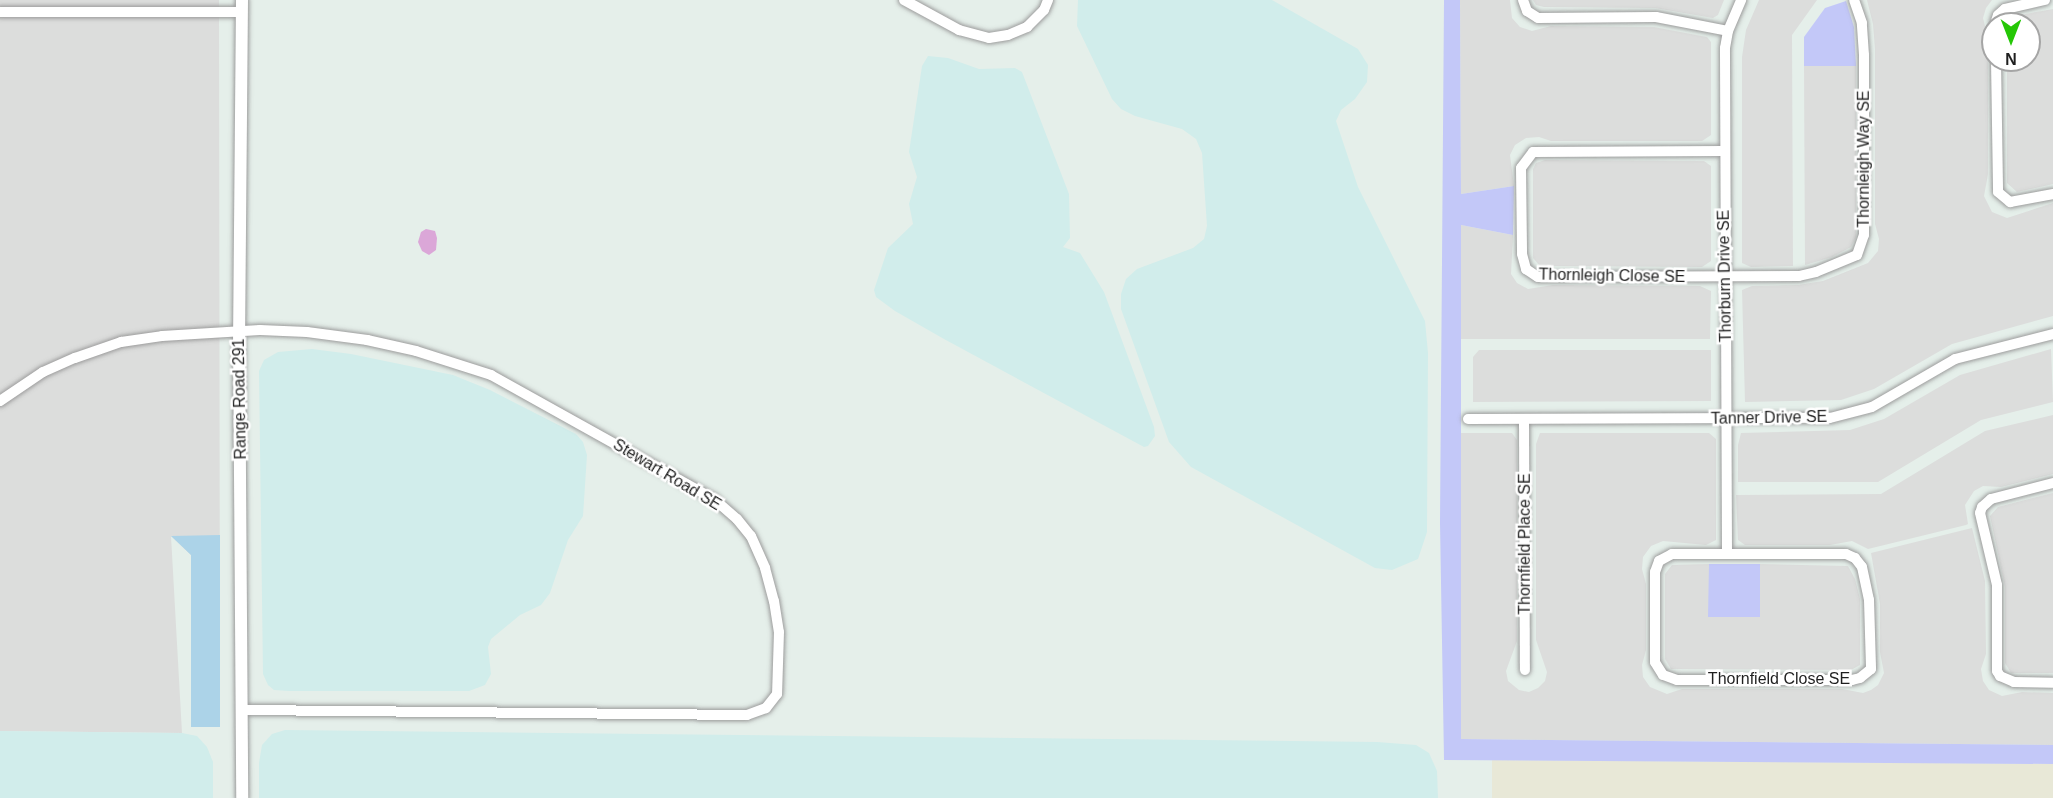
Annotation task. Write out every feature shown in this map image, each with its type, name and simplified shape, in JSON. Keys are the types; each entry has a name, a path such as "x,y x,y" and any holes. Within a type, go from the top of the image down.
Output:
{"street":[{"path":"904,0 959,30 989,38 1008,35 1027,27 1044,10 1048,0"},
{"path":"1522,0 1527,11 1538,18 1656,17 1728,30"},
{"name":"Thorburn Drive SE","path":"1727,554 1724,151 1728,30 1741,0"},
{"name":"Thornleigh Way SE","path":"1726,277 1799,276 1852,258 1861,250 1864,235 1864,56 1862,23 1854,0"},
{"path":"2002,12 2011,6 2045,0"},
{"path":"0,12 242,6"},
{"name":"Range Road 291","path":"242,6 239,331 242,798"},
{"path":"1996,72 1998,192 2010,201 2053,194"},
{"name":"Thornleigh Close SE","path":"1724,151 1533,152 1521,168 1522,254 1526,269 1538,277 1726,277"},
{"name":"Stewart Road SE","path":"0,400 43,372 121,342 162,336 260,330 307,332 367,340 416,351 491,375 714,499 737,519 751,536 765,568 779,632 777,694 766,708 747,715 242,710"},
{"name":"Tanner Drive SE","path":"1468,419 1820,418 1851,414 1891,398 1955,359 2053,334"},
{"name":"Thornfield Place SE","path":"1524,419 1525,670"},
{"path":"2053,483 1991,499 1982,507 1980,519 1996,585 1997,671 2000,676 2014,682 2053,683"},
{"name":"Thornfield Close SE","path":"1672,554 1727,554 1846,554 1855,558 1862,567 1869,600 1871,669 1860,678 1852,680 1677,680 1663,675 1655,662 1655,572 1659,561 1672,554"}],"shaded area":[{"path":"0,0 219,0 220,727 191,727 191,555 171,536 182,733 0,731"},
{"path":"1078,0 1272,0 1358,49 1368,65 1367,82 1355,99 1341,110 1336,121 1358,187 1425,321 1428,353 1427,532 1418,559 1392,570 1375,568 1191,467 1169,442 1121,309 1121,294 1126,279 1137,269 1193,248 1204,239 1207,226 1202,153 1196,139 1182,129 1135,116 1121,109 1112,99 1077,26"},
{"path":"1444,0 1460,0 1461,194 1514,186 1513,235 1461,225 1461,739 2053,745 2053,764 1444,760 1440,523"},
{"path":"1460,0 1510,0 1512,18 1520,27 1532,31 1551,26 1654,27 1707,37 1711,42 1711,135 1702,141 1551,141 1539,137 1526,138 1515,145 1510,155 1514,186 1461,194"},
{"path":"1533,0 1724,0 1718,15 1713,18 1655,8 1544,7 1536,5"},
{"path":"1759,0 1817,0 1792,35 1793,266 1751,267 1742,263 1742,57 1746,30"},
{"path":"1867,0 1992,0 1985,12 1981,12 1981,72 1988,72 1988,174 1984,196 1992,212 2007,218 2053,203 2053,316 1952,344 1874,389 1841,400 1745,402 1742,290 1752,286 1798,285 1823,281 1868,263 1878,251 1879,239 1875,224 1873,24"},
{"path":"1846,1 1854,27 1856,66 1804,66 1804,37 1825,8"},
{"path":"2053,9 2053,184 2017,192 2007,183 2007,72 2041,72 2041,12 2037,12"},
{"path":"928,56 948,58 979,69 1015,68 1022,72 1069,194 1070,238 1063,247 1080,253 1104,292 1154,427 1155,436 1148,446 1144,447 944,339 895,311 876,297 874,290 888,248 913,224 909,204 917,177 909,152 922,66"},
{"path":"1804,66 1856,66 1856,237 1851,247 1832,257 1805,265"},
{"path":"1545,160 1704,161 1711,166 1711,261 1702,267 1540,266 1533,258 1533,169 1536,163"},
{"path":"1461,225 1513,235 1511,274 1517,283 1528,289 1553,285 1700,286 1711,291 1710,339 1461,339"},
{"path":"426,229 435,231 437,238 436,250 429,255 422,251 418,242 421,232"},
{"path":"312,349 351,354 453,375 490,390 576,434 583,442 587,455 583,516 568,540 550,593 541,605 520,615 491,639 488,647 491,674 485,685 469,691 289,691 274,690 268,685 263,674 259,371 264,360 278,352"},
{"path":"2051,349 2053,402 1981,420 1878,482 1738,482 1738,445 1741,433 1850,430 1884,419 1960,375"},
{"path":"1479,350 1711,350 1711,401 1473,402 1473,357"},
{"path":"2053,415 2053,474 2001,487 1983,486 1974,491 1965,505 1968,524 1966,525 1868,549 1852,541 1830,545 1745,545 1738,540 1736,495 1881,494 1985,431"},
{"path":"1461,433 1512,433 1517,440 1517,641 1506,671 1508,681 1519,690 1529,692 1538,688 1545,681 1547,672 1536,640 1536,444 1540,433 1709,433 1716,439 1716,540 1706,545 1663,541 1651,546 1643,557 1642,569 1646,584 1646,650 1642,665 1643,677 1650,687 1667,694 1682,689 1842,689 1863,693 1871,690 1878,685 1884,673 1880,652 1880,604 1871,553 1972,528 1985,581 1986,654 1981,669 1983,681 1989,690 2002,696 2022,692 2053,693 2053,745 1461,739"},
{"path":"2053,493 2053,673 2011,673 2005,663 2005,587 1990,516 1998,507"},
{"path":"220,535 220,727 191,727 191,555 171,536"},
{"path":"1709,564 1709,617 1759,617 1760,564 1848,566 1855,579 1860,599 1860,665 1851,670 1671,669 1665,659 1665,574 1672,565"},
{"path":"1709,564 1760,564 1760,617 1708,617"},
{"path":"285,730 1377,742 1416,745 1429,753 1437,771 1438,798 259,798 259,763 262,745 272,734"},
{"path":"0,731 182,733 197,736 207,747 213,762 213,798 0,798"},
{"path":"1492,760 2053,764 2053,798 1492,798"}]}
